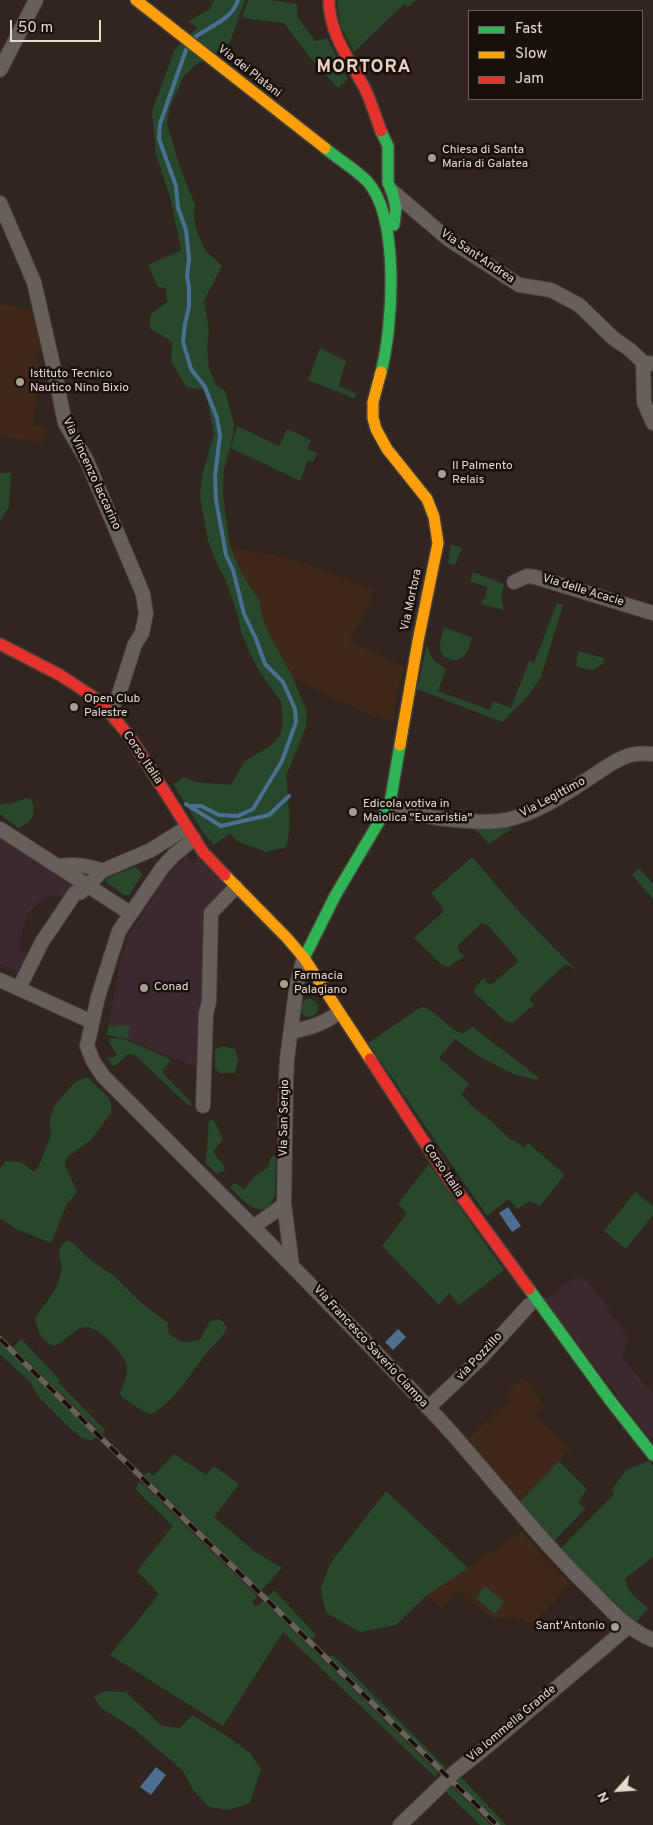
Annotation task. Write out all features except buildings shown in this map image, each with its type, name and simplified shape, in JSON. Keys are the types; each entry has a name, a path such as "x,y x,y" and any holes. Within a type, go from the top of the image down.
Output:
{"main road":[{"name":"Via dei Platani","path":"136,0 345,166 380,180"},
{"path":"329,0 329,15 332,28 366,92 388,146 389,170 380,180 390,244"},
{"path":"376,156 381,131"},
{"path":"380,180 396,208 390,244"},
{"name":"Via Mortora","path":"304,958 335,896 390,803 416,651 438,543 437,528 424,493 381,442 373,416 372,407 385,358 389,330 391,300 390,244"},
{"name":"Corso Italia","path":"0,644 38,662 95,698 130,737 203,852 304,958 338,1013 447,1177 609,1399 653,1455"}],"street":[{"path":"0,70 6,45 36,0"},
{"name":"Via Sant'Andrea","path":"380,180 396,208 404,214 426,222"},
{"name":"Via Sant'Andrea","path":"380,180 426,222 448,239 519,285 551,290 579,305 613,338 648,363"},
{"name":"Via Vincenzo Iaccarino","path":"0,204 34,282 65,423 94,476 143,594 146,614 142,633 135,644 119,694 109,712"},
{"path":"648,363 644,402 653,423"},
{"name":"Via delle Acacie","path":"514,582 527,576 535,577 653,613"},
{"name":"Via Legittimo","path":"390,803 400,809 432,818 487,822 509,819 531,812 572,790 621,758 642,753 653,754"},
{"path":"0,829 26,844 130,913"},
{"path":"0,980 92,1022 119,931 130,913 156,858 190,833"},
{"path":"19,988 42,942 76,893 81,892 102,871 174,855 190,833"},
{"path":"60,866 94,867 102,871"},
{"path":"203,1106 206,1013 209,1002 211,913 236,887"},
{"name":"Via San Sergio","path":"292,1265 284,1204 286,1082 297,983 304,958"},
{"path":"291,1032 330,1020 338,1013"},
{"name":"Via Francesco Saverio Ciampa","path":"92,1022 87,1042 88,1051 103,1076 334,1307 483,1469 549,1547 628,1627 653,1640"},
{"path":"254,1227 271,1216 284,1204"},
{"name":"via Pozzillo","path":"428,1408 481,1358 529,1305"},
{"name":"Via Iommella Grande","path":"400,1825 451,1775 628,1627"}],"shaded area":[{"name":"Istituto Tecnico Nautico Nino Bixio","path":"0,304 36,310 44,350 40,351 37,364 43,365 32,425 46,428 43,443 0,436"},
{"path":"230,546 298,561 374,589 365,613 349,641 405,667 396,698 393,722 362,712 307,686 292,676 269,634 262,616 259,600 242,574"},
{"path":"0,832 75,885 66,898 59,895 48,897 37,904 27,915 20,946 27,957 17,972 0,964"},
{"path":"186,856 193,863 198,858 230,889 207,912 200,1069 128,1039 107,1035 120,960 131,931 157,892 154,889"},
{"path":"580,1276 587,1281 601,1298 629,1340 622,1358 653,1394 653,1443 544,1299 555,1293 559,1287"},
{"path":"0,1334 103,1434 98,1439 0,1343"},
{"path":"523,1377 545,1406 534,1416 571,1448 519,1503 466,1440 509,1401 506,1392"},
{"path":"147,1480 443,1770 439,1774 143,1484"},
{"path":"521,1531 570,1584 534,1623 513,1617 493,1619 457,1591 443,1609 427,1595"},
{"path":"455,1782 500,1825 491,1825 451,1786"}],"green space":[{"path":"214,0 245,0 230,42 224,48 197,64 184,76 170,107 167,124 179,164 195,205 194,219 197,232 206,251 222,266 204,301 209,330 207,347 209,368 216,385 225,391 234,424 224,470 223,495 230,546 242,574 259,600 262,616 269,634 292,676 307,712 306,727 286,776 290,820 288,840 285,848 266,852 237,841 230,833 214,845 203,832 173,784 184,777 195,782 231,785 245,761 269,747 280,736 283,723 281,702 258,669 250,653 241,632 238,616 226,580 208,541 200,497 202,476 214,434 208,403 203,390 186,387 171,361 172,342 150,328 150,315 167,302 166,288 158,287 148,265 181,250 171,200 156,154 152,111 175,49 197,28 189,21 210,9"},
{"path":"248,0 269,0 297,4 298,18 315,41 327,38 348,79 338,88 312,60 284,23 242,18"},
{"path":"337,0 416,0 408,7 404,4 354,52 340,24"},
{"path":"320,348 346,361 339,386 357,394 354,398 308,380"},
{"path":"237,426 279,446 287,429 311,440 307,449 317,453 313,462 308,460 300,481 231,448"},
{"path":"0,473 11,473 9,507 0,521"},
{"path":"451,544 462,548 455,565 448,563"},
{"path":"473,572 504,584 501,598 504,610 481,604 483,599 485,599 487,587 470,581"},
{"path":"557,603 563,605 541,677 528,696 502,722 417,689 427,644 433,659 446,669 438,691 490,710 493,701 511,708 529,661 534,663"},
{"path":"444,627 472,638 467,652 457,660 445,657 441,651 440,642"},
{"path":"578,652 604,658 604,661 592,670 580,668 576,666"},
{"path":"26,798 31,799 33,804 32,817 27,823 18,828 0,814 0,804 14,803"},
{"path":"513,828 489,844 475,829"},
{"path":"472,857 521,914 576,970 566,964 530,997 530,1001 534,1005 512,1023 505,1021 474,992 483,978 488,984 492,984 517,963 517,959 487,924 482,923 458,945 458,950 464,956 449,967 442,965 414,938 443,912 443,908 431,893"},
{"path":"134,867 139,869 142,875 129,895 124,895 105,881 107,878"},
{"path":"639,868 653,884 653,899 632,875"},
{"path":"305,999 313,999 318,1004 316,1015 305,1017 300,1012 300,1004"},
{"path":"421,1007 434,1013 457,1032 463,1033 473,1027 539,1078 537,1080 513,1074 480,1057 455,1039 439,1058 469,1084 461,1095 469,1104 490,1120 512,1141 514,1140 524,1148 528,1143 562,1172 564,1176 540,1206 530,1201 517,1209 509,1199 487,1216 368,1043"},
{"path":"130,1026 128,1039 107,1035 108,1027"},
{"path":"110,1038 124,1039 168,1058 170,1062 163,1069 163,1073 192,1105 189,1106 134,1054 128,1054 116,1065 112,1066 107,1057 112,1058 117,1055 109,1042"},
{"path":"222,1046 235,1049 238,1061 235,1073 219,1073 215,1068 215,1050"},
{"path":"87,1077 108,1097 111,1104 111,1113 91,1140 67,1157 65,1166 77,1192 67,1204 51,1243 16,1229 0,1218 0,1169 6,1161 21,1162 34,1172 38,1168 51,1135 50,1118 55,1105 75,1082"},
{"path":"209,1121 215,1122 223,1140 213,1151 225,1170 217,1174 205,1162"},
{"path":"276,1155 275,1195 265,1209 253,1208 230,1187 233,1184 237,1184 243,1189 245,1188 254,1177 268,1167 271,1157"},
{"path":"429,1164 504,1270 459,1305 449,1293 439,1305 382,1246 407,1213 398,1204"},
{"path":"635,1192 653,1206 653,1215 626,1249 604,1231"},
{"path":"67,1240 74,1244 89,1259 114,1276 139,1301 167,1322 169,1334 180,1341 200,1340 210,1321 213,1320 218,1319 224,1322 227,1327 223,1335 209,1350 182,1387 168,1402 152,1414 144,1412 122,1397 120,1393 125,1381 126,1362 111,1342 97,1331 91,1328 81,1328 62,1342 53,1346 40,1335 35,1318 51,1297 57,1285 62,1268 59,1252"},
{"path":"21,1339 60,1380 59,1383 105,1430 103,1434 13,1347"},
{"path":"0,1343 96,1436 91,1441 73,1431 39,1397 30,1382 0,1354"},
{"path":"174,1454 206,1475 214,1466 239,1484 214,1517 254,1551 282,1568 261,1591 144,1475 148,1472 153,1476"},
{"path":"559,1461 587,1489 578,1502 585,1509 553,1542 519,1503"},
{"path":"649,1461 653,1466 653,1557 625,1580 634,1596 648,1608 636,1623 560,1549 614,1494 612,1489 626,1470"},
{"path":"139,1482 257,1596 252,1602 256,1607 263,1601 439,1774 435,1777 283,1632 223,1726 110,1655 159,1594 137,1571 173,1526 136,1490"},
{"path":"386,1491 468,1568 427,1595 396,1625 360,1632 326,1613 321,1589 330,1564"},
{"path":"485,1586 504,1602 495,1614 476,1598"},
{"path":"274,1590 316,1635 311,1640 267,1597"},
{"path":"332,1655 446,1768 443,1770 328,1657"},
{"path":"106,1691 126,1692 162,1726 180,1728 192,1715 227,1736 250,1753 261,1769 250,1803 228,1810 209,1807 194,1791 182,1770 133,1728 101,1708 93,1696"},
{"path":"461,1777 506,1825 500,1825 455,1782"},
{"path":"451,1786 491,1825 480,1825 445,1791"}],"water":[{"path":"508,1207 521,1226 512,1232 499,1213"},
{"path":"398,1329 406,1337 393,1350 385,1342"},
{"path":"156,1767 166,1775 151,1795 140,1787"}],"waterway":[{"path":"194,38 226,17 235,7 238,0"},
{"path":"187,47 160,124 159,139 176,186 178,208 186,230 189,258 187,276 189,307 183,342 191,369 205,387 217,418 220,435 215,476 216,500 226,555 233,570 244,614 265,664 283,682 295,709 296,722 282,761 253,809 238,816 219,815 201,806 192,806"},
{"path":"186,804 221,826 269,815 289,796"}],"railway":[{"path":"0,1339 497,1825"}],"traffic: fast":[{"path":"381,131 388,146 388,183 396,208 394,225"},
{"path":"325,148 367,181 378,198 385,220 389,245 391,301 389,328 381,372"},
{"path":"304,958 335,896 390,803 400,745"},
{"path":"529,1289 609,1399 653,1455"}],"traffic: slow":[{"path":"136,0 325,148"},
{"path":"381,372 373,402 373,418 376,429 387,449 427,499 434,517 438,543 418,641 400,745"},
{"path":"225,875 304,958 370,1059"}],"traffic: jam":[{"path":"329,0 330,13 337,36 366,91 381,131"},
{"path":"0,644 60,675 95,698 109,712 130,737 203,852 225,875"},
{"path":"370,1059 447,1177 529,1289"}],"place":[{"name":"Chiesa di Santa Maria di Galatea","path":"432,158"},
{"name":"Istituto Tecnico Nautico Nino Bixio","path":"20,382"},
{"name":"Il Palmento Relais","path":"442,474"},
{"name":"Open Club Palestre","path":"74,707"},
{"name":"Edicola votiva in Maiolica \"Eucaristia\"","path":"353,812"},
{"name":"Farmacia Palagiano","path":"284,984"},
{"name":"Conad","path":"144,988"},
{"name":"Sant'Antonio","path":"615,1627"}],"district":[{"name":"MORTORA","path":"364,68"}]}
